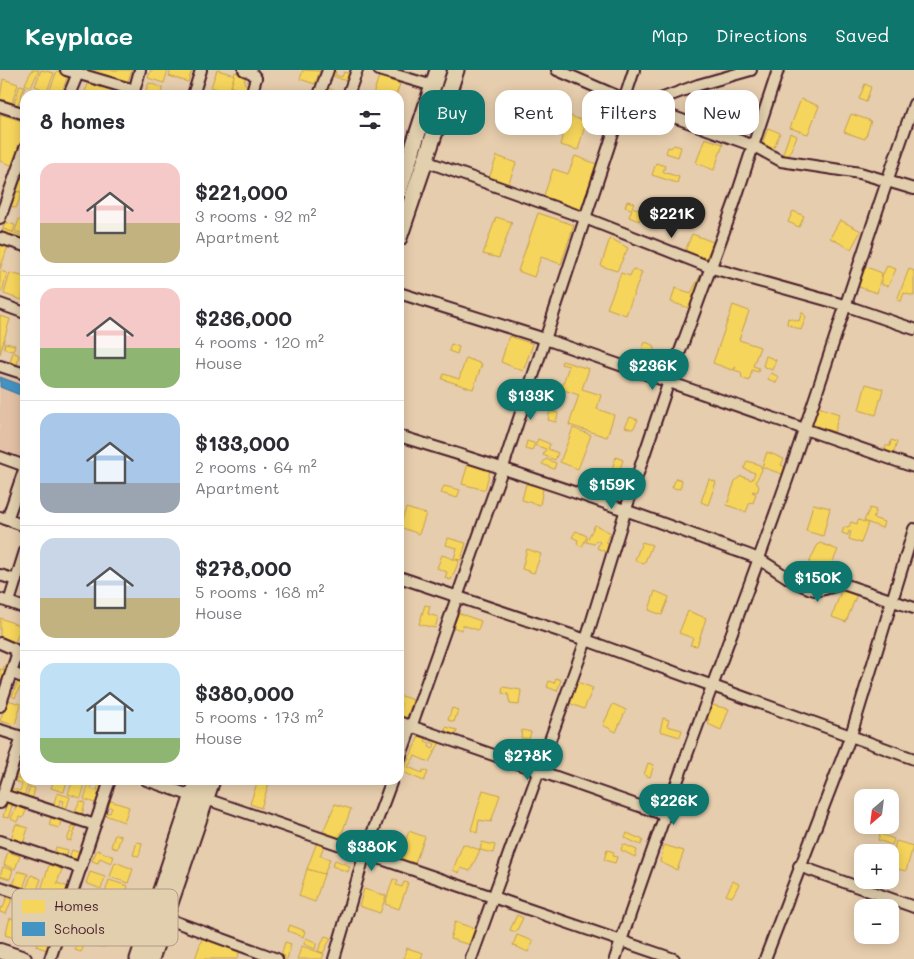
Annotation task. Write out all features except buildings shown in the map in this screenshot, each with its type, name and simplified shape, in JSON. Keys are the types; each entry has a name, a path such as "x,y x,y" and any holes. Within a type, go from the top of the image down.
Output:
{"highway":[{"path":"404,175 438,70"},
{"path":"404,223 456,70"},
{"path":"173,889 199,798 198,785"},
{"path":"165,889 199,798 208,785"},
{"path":"138,959 143,946"},
{"path":"151,959 155,946"}],"main road":[{"path":"0,951 18,958"}],"street":[{"path":"66,70 127,90"},
{"path":"134,90 140,70"},
{"path":"195,90 201,70"},
{"path":"244,70 252,73 256,78 252,90"},
{"path":"321,90 328,70"},
{"path":"350,90 357,70"},
{"path":"379,70 433,86"},
{"path":"557,70 605,90"},
{"path":"627,90 634,70"},
{"path":"675,93 751,70"},
{"path":"471,959 586,640 626,509 668,384 712,268 778,70"},
{"path":"71,90 78,73"},
{"path":"615,959 665,815 805,430 844,305 914,104"},
{"path":"0,106 20,112"},
{"path":"675,117 754,146 781,161 860,173 914,189"},
{"path":"404,748 502,467 612,135"},
{"path":"425,161 585,218 712,268 844,305 914,329"},
{"path":"0,218 20,162"},
{"path":"0,238 20,242"},
{"path":"404,296 545,339 668,384 914,467"},
{"path":"0,304 20,311"},
{"path":"0,366 20,372"},
{"path":"404,438 502,467 626,509 759,560 785,577 812,590 820,591 834,585 843,584 914,608"},
{"path":"0,458 20,464"},
{"path":"20,479 4,519 20,524"},
{"path":"765,959 799,866 851,735 914,529"},
{"path":"20,567 16,580 4,601 20,606"},
{"path":"0,575 16,580"},
{"path":"404,579 586,640 914,759"},
{"path":"0,643 16,651 17,655 0,706"},
{"path":"12,673 20,676"},
{"path":"404,724 665,815"},
{"path":"0,730 20,737"},
{"path":"20,749 1,799 95,825"},
{"path":"74,889 108,785"},
{"path":"161,785 674,959"},
{"path":"334,959 364,853 390,785"},
{"path":"0,840 81,868"},
{"path":"799,866 914,907"},
{"path":"0,887 12,891"},
{"path":"178,923 278,959"},
{"path":"50,959 54,946"}],"shaded area":[{"path":"0,375 20,381 20,462 0,455"}]}
